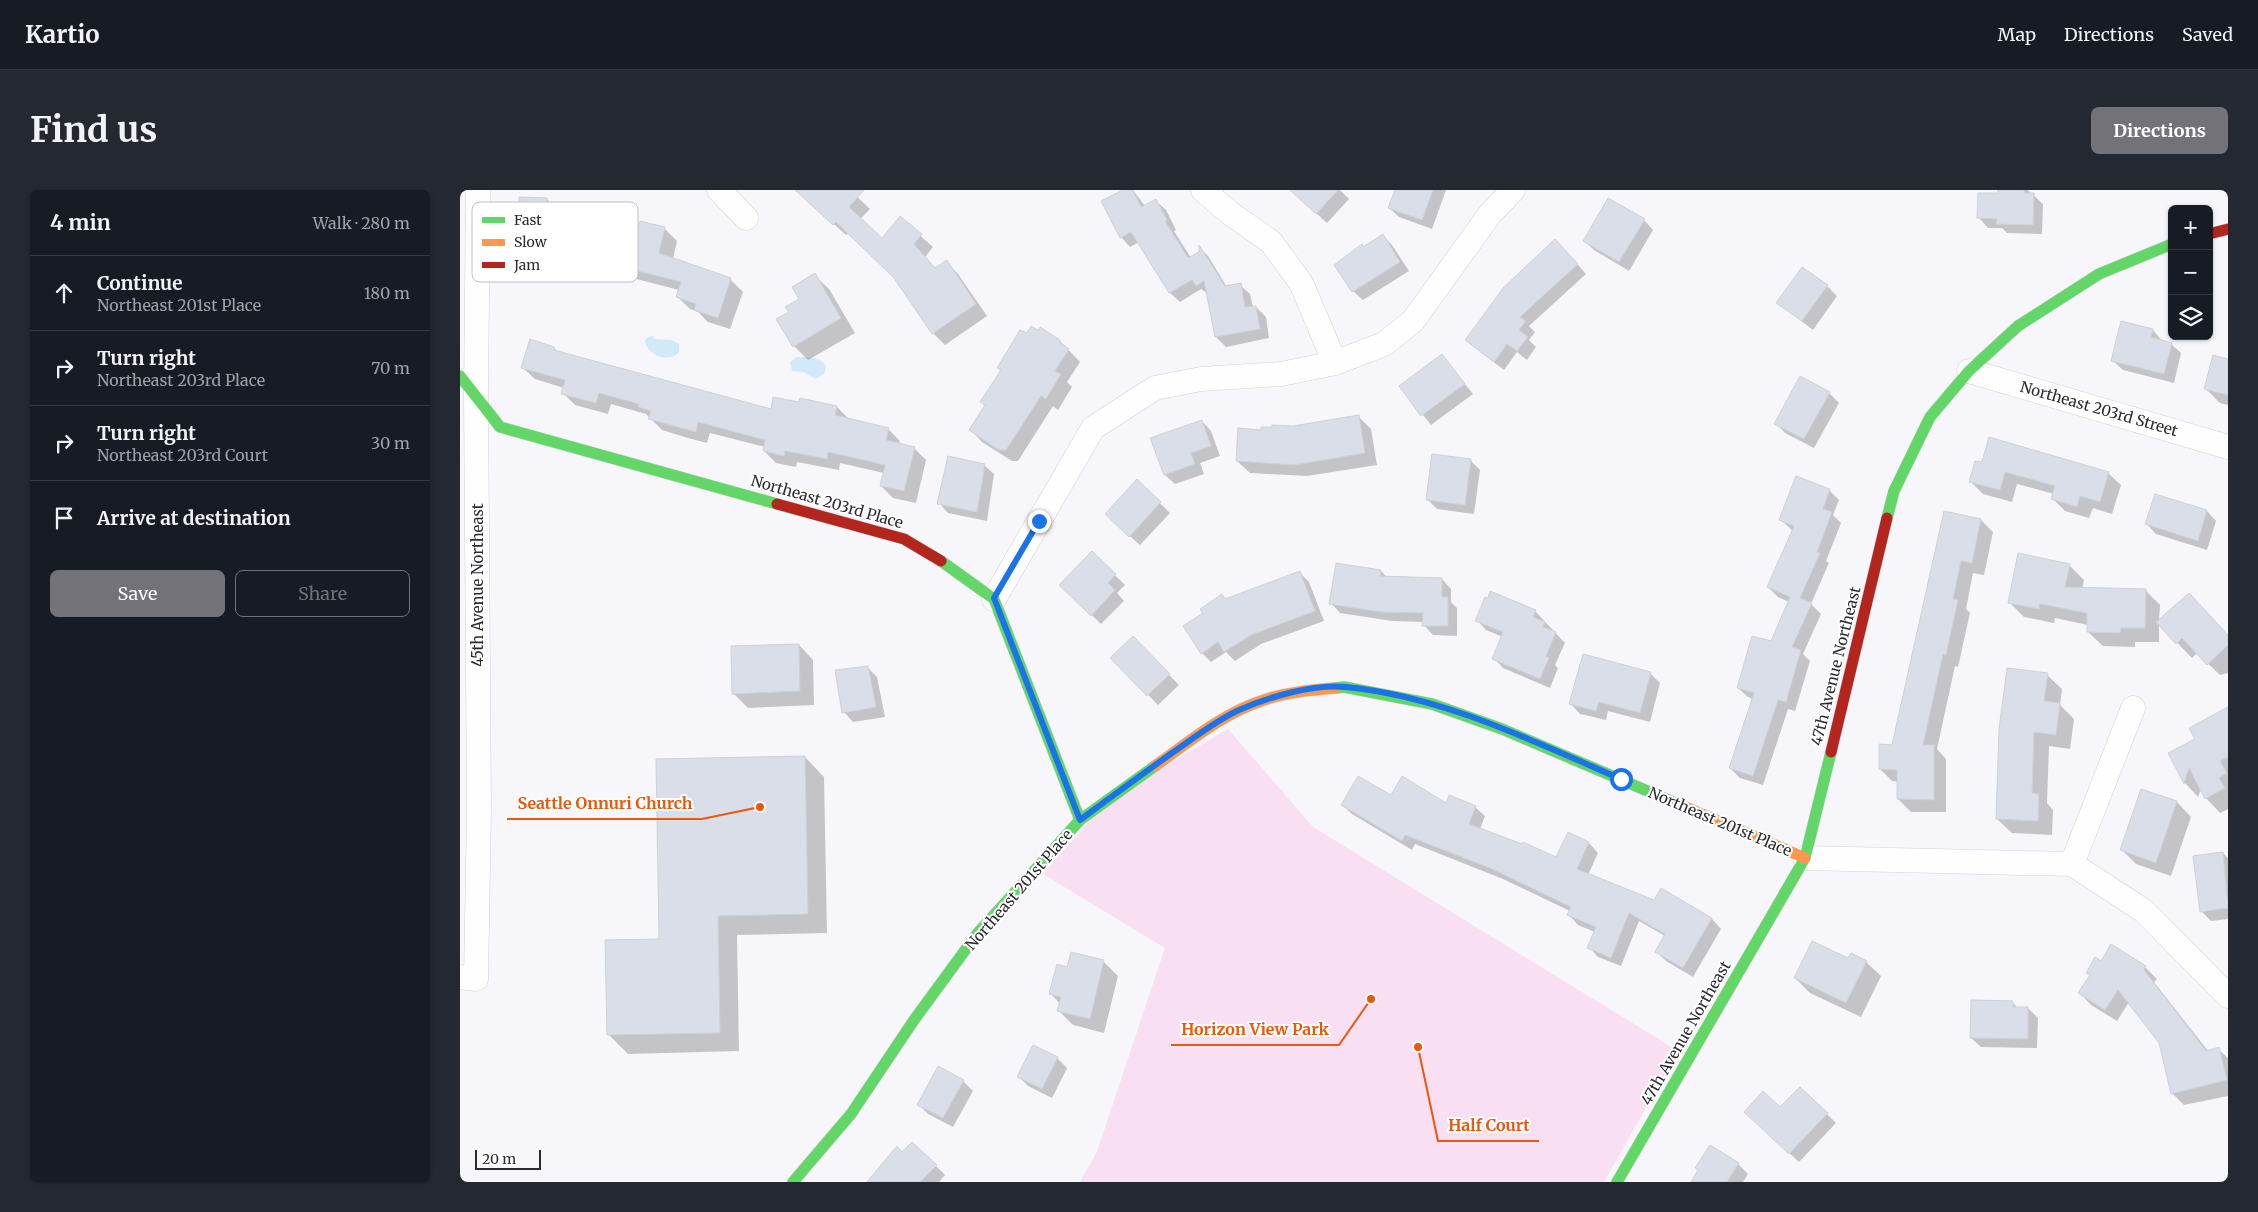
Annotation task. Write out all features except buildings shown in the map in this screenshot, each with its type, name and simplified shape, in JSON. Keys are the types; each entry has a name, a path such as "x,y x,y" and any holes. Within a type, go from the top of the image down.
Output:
{"street":[{"path":"719,190 746,218"},
{"path":"1202,190 1230,213 1271,242 1301,283 1335,364"},
{"path":"1080,820 994,598 1093,428 1120,408 1155,388 1201,378 1281,374 1335,364 1384,344 1413,321 1490,214 1513,190"},
{"path":"2213,233 2228,229"},
{"name":"47th Avenue Northeast","path":"1617,1182 1805,858 1894,492 1930,417 1969,371 2018,326 2099,274 2168,246"},
{"name":"45th Avenue Northeast","path":"468,978 479,793 476,395 477,282"},
{"name":"Northeast 203rd Street","path":"1969,371 2228,447"},
{"name":"Northeast 203rd Place","path":"460,376 500,426 904,539 943,562 994,598"},
{"name":"Northeast 201st Place","path":"793,1182 851,1114 914,1020 977,934 1080,820 1209,727 1238,710 1294,692 1344,686 1432,704 1502,729 1805,858 2072,864"},
{"path":"2133,708 2072,864 2144,911 2228,996"}],"shaded area":[{"path":"1228,729 1313,827 1678,1051 1604,1182 1080,1182 1097,1152 1165,948 1043,874 1110,798"}],"water":[{"path":"653,336 654,339 672,340 679,344 679,352 675,356 670,357 654,354 649,350 645,340"},
{"path":"797,357 820,360 826,366 824,374 816,379 803,372 792,371 790,362"}],"traffic: fast":[{"path":"1887,518 1894,491 1930,417 1969,371 2018,326 2099,274 2168,246"},
{"path":"460,376 500,427 777,504"},
{"path":"941,561 994,599 1080,820"},
{"path":"1336,688 1344,687 1432,704 1502,729 1685,807"},
{"path":"1617,1182 1805,858 1831,752"},
{"path":"793,1182 851,1114 914,1020 977,934 1080,820 1155,766"}],"traffic: slow":[{"path":"1155,766 1234,712 1273,697 1336,688"},
{"path":"1685,807 1805,858"}],"traffic: jam":[{"path":"2213,233 2228,229"},
{"path":"777,504 904,539 941,561"},
{"path":"1831,752 1887,518"}],"place":[{"name":"Seattle Onnuri Church","path":"760,807"},
{"name":"Horizon View Park","path":"1371,999"},
{"name":"Half Court","path":"1418,1047"}],"route":[{"path":"1039,521 994,598 1080,820 1209,727 1238,710 1263,700 1294,692 1344,686 1432,704 1502,729 1621,779"}]}
